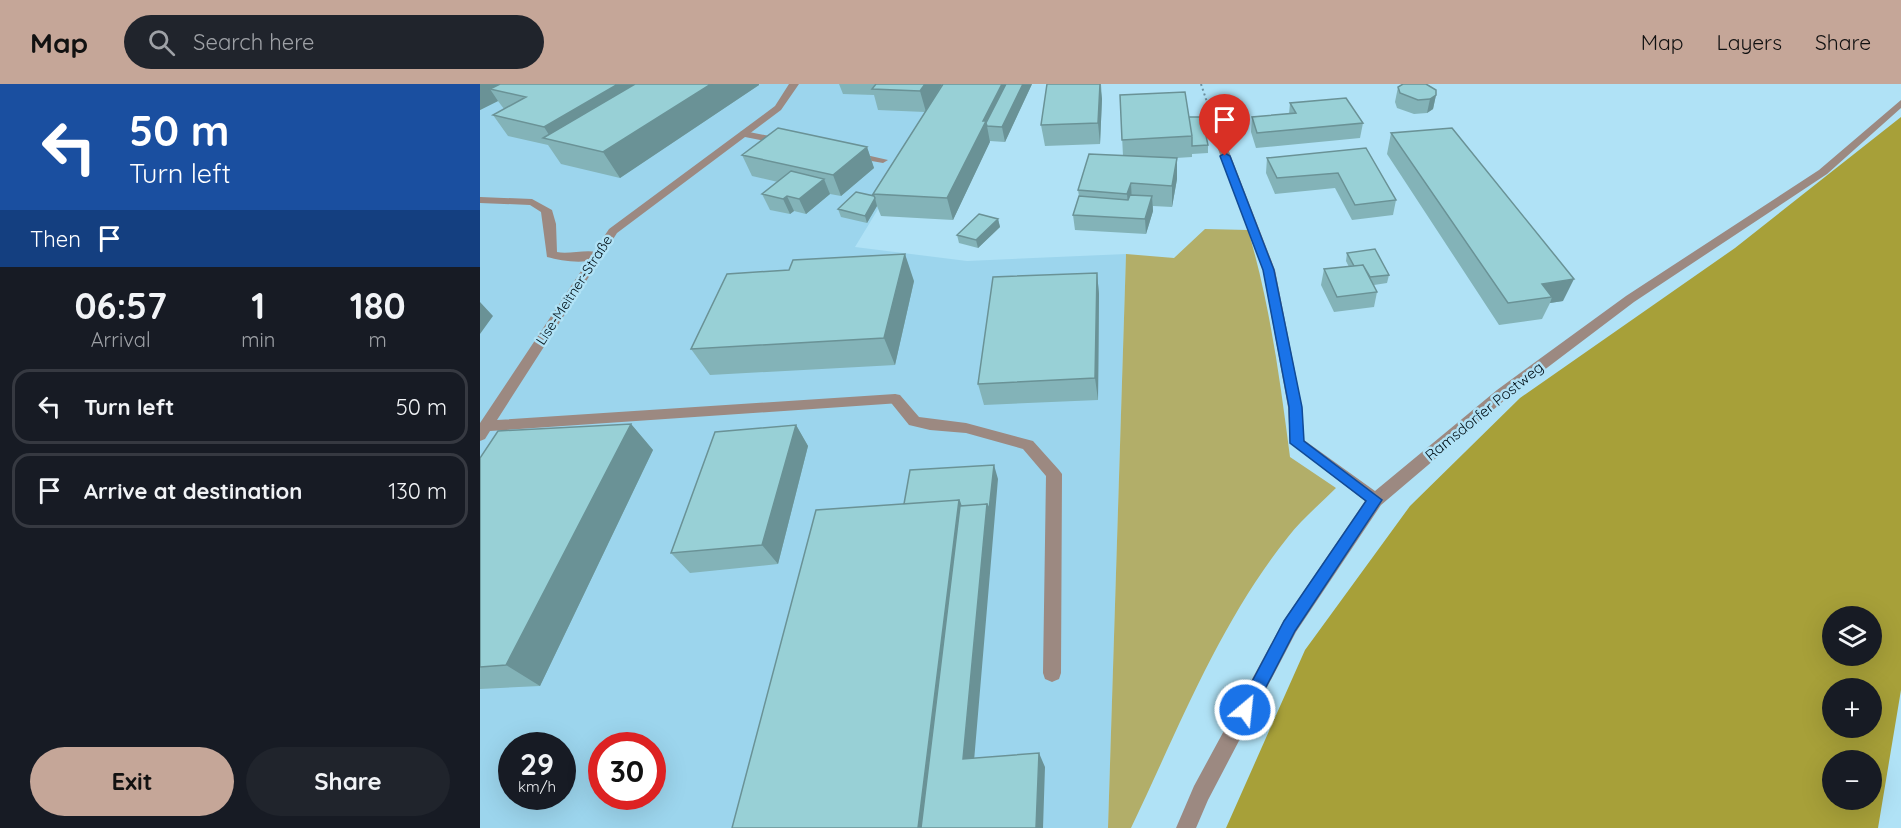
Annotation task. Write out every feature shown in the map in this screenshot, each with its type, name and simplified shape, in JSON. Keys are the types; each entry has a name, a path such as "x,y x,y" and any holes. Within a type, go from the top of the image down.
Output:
{"street":[{"name":"Lise-Meitner-Straße","path":"483,431 613,231 778,108 794,84"},
{"name":"Ramsdorfer Postweg","path":"1186,828 1201,794 1290,626 1375,500 1502,394 1630,299 1822,172 1901,103"},
{"path":"744,134 802,145"},
{"path":"1220,141 1269,270 1296,407 1297,443 1375,500"},
{"path":"836,152 883,160"},
{"path":"480,200 532,202 546,210 550,224 551,254 568,258 597,255"},
{"name":"Lise-Meitner-Straße","path":"483,431 895,399 914,421 930,425 966,428 1028,445 1054,474 1052,673"}],"path":[{"path":"1201,84 1220,141"}],"shaded area":[{"path":"480,84 954,84 855,247 967,261 1126,254 1108,828 480,828"},
{"path":"1901,117 1901,690 1882,804 1882,750 1822,750 1822,810 1881,810 1878,828 1226,828 1305,650 1410,506 1520,398 1735,248"},
{"path":"1205,229 1248,230 1268,314 1290,457 1336,488 1288,537 1263,570 1241,605 1201,678 1131,828 1108,828 1126,254 1174,258"}],"building":[{"path":"500,84 618,84 544,127 493,115 526,97 490,89"},
{"path":"632,84 635,84 581,114"},
{"path":"635,84 711,84 603,152 543,138"},
{"path":"876,84 925,84 920,91 872,89"},
{"path":"943,84 1002,84 947,198 873,194"},
{"path":"1006,84 1023,84 1002,127 987,126 986,123"},
{"path":"1047,84 1100,84 1098,123 1041,125"},
{"path":"1403,84 1426,84 1436,90 1436,95 1430,99 1418,100 1400,93 1398,87"},
{"path":"1185,92 1192,136 1122,140 1120,95"},
{"path":"1346,98 1363,123 1257,133 1252,117 1296,113 1290,103"},
{"path":"1189,117 1202,117 1208,145 1192,146"},
{"path":"778,128 867,147 833,175 742,155"},
{"path":"1452,128 1574,279 1542,284 1552,297 1508,303 1391,133"},
{"path":"1366,148 1396,200 1355,205 1338,173 1277,178 1267,158"},
{"path":"1089,154 1177,158 1172,186 1131,183 1127,194 1078,190"},
{"path":"791,171 824,179 799,199 787,196 783,199 762,194"},
{"path":"856,192 875,198 865,216 838,209"},
{"path":"1130,195 1152,196 1145,219 1073,215 1079,196 1128,200"},
{"path":"979,214 998,219 976,240 957,235"},
{"path":"1375,249 1389,275 1370,277 1363,265 1354,266 1347,253"},
{"path":"905,254 884,338 691,349 727,274 789,270 793,260"},
{"path":"1363,265 1377,292 1337,297 1324,269"},
{"path":"1097,273 1095,378 978,384 993,277"},
{"path":"631,424 506,665 480,667 480,458 498,431"},
{"path":"796,425 762,545 671,553 715,432"},
{"path":"994,465 989,510 987,504 961,506 959,500 904,504 910,470"},
{"path":"959,500 918,828 732,828 816,510"},
{"path":"987,504 963,759 1039,753 1036,828 921,828 960,506"}],"route":[{"path":"1225,156 1269,270 1296,407 1297,443 1375,500 1290,626 1245,710"}]}
